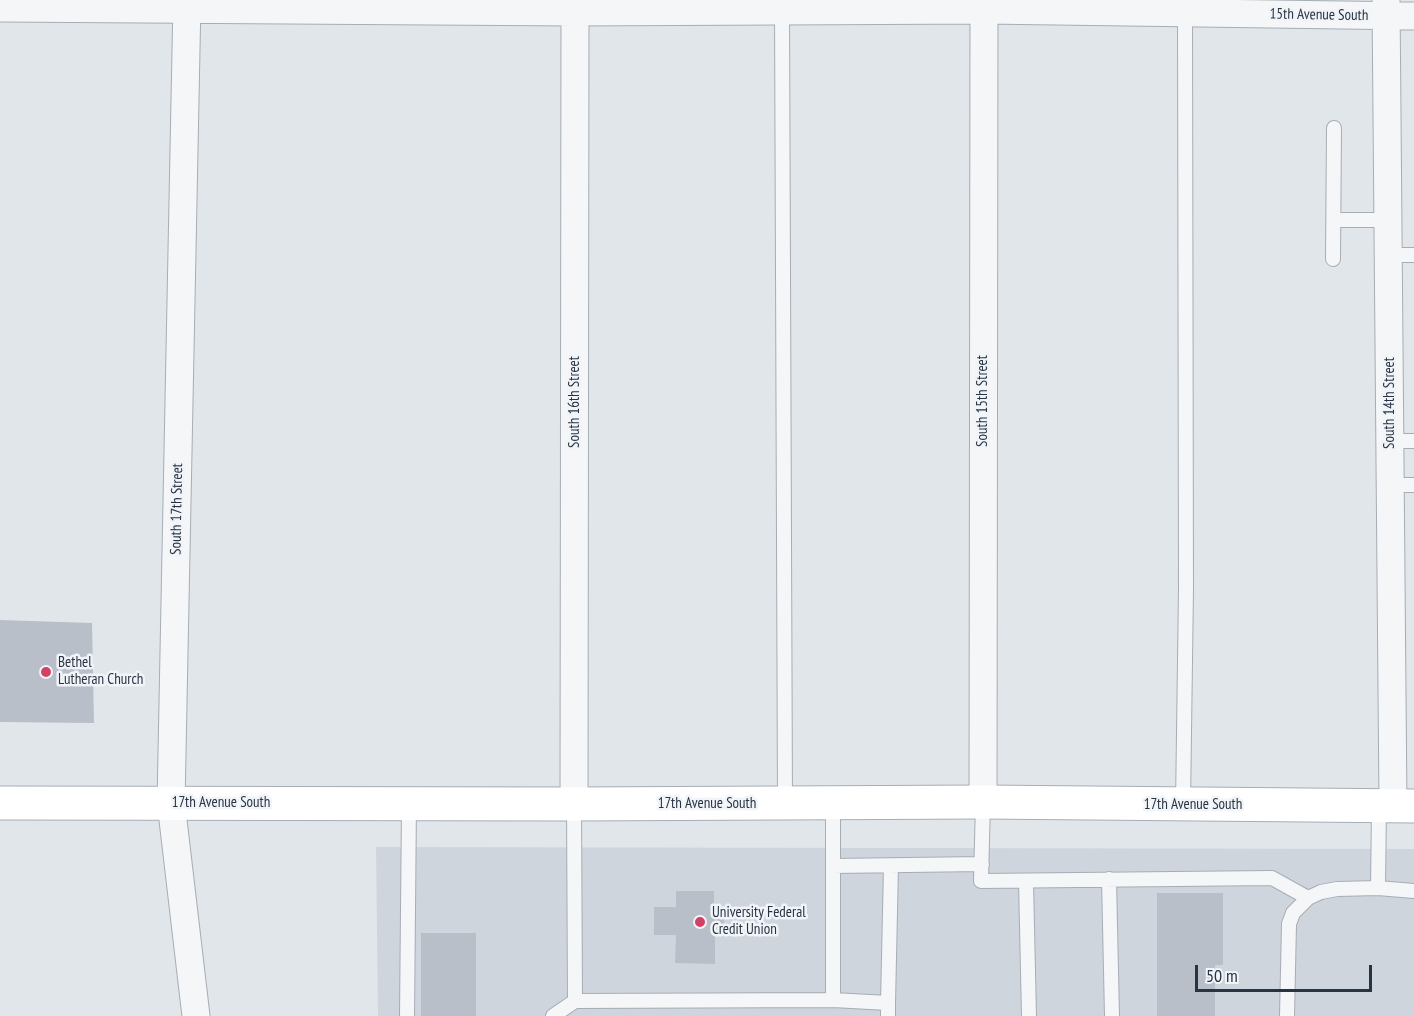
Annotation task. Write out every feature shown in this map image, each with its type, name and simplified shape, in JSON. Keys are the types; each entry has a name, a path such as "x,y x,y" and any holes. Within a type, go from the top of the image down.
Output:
{"street":[{"name":"15th Avenue South","path":"0,8 187,4 984,5 1185,13 1386,8 1414,16"},
{"name":"South 17th Street","path":"187,4 171,803 196,1016"},
{"name":"South 15th Street","path":"983,802 984,5"},
{"name":"South 16th Street","path":"574,804 575,6"},
{"name":"South 14th Street","path":"1386,8 1389,220 1402,255 1402,485 1395,806"},
{"name":"17th Avenue South","path":"0,803 983,802 1395,806"}],"lane":[{"path":"782,6 784,803"},
{"path":"1183,805 1186,589 1185,13"},
{"path":"1333,259 1334,128"},
{"path":"1334,220 1389,220"},
{"path":"983,802 981,881 1272,878 1308,898"},
{"path":"833,803 833,1000"},
{"path":"407,1016 409,804"},
{"path":"574,804 575,1001"},
{"path":"1378,888 1395,806"},
{"path":"833,866 982,864"},
{"path":"553,1016 575,1001 833,1000 888,1009 891,866"},
{"path":"1109,879 1112,1016"},
{"path":"1026,882 1029,1016"},
{"path":"1287,1016 1289,924 1293,913 1308,898 1321,892 1337,889 1378,888 1414,891"}],"shaded area":[{"path":"376,847 1414,849 1414,1016 378,1016"}],"building":[{"name":"Bethel Lutheran Church","path":"0,620 92,623 94,723 0,722"},
{"name":"University Federal Credit Union","path":"676,891 714,891 714,909 724,909 724,934 715,934 715,964 675,963 676,935 654,935 654,907 676,907"},
{"path":"1157,893 1223,893 1223,965 1215,965 1215,1016 1157,1016"},
{"path":"421,933 476,933 476,1016 421,1016"}],"place":[{"name":"Bethel Lutheran Church","path":"46,672"},
{"name":"University Federal Credit Union","path":"700,922"}]}
